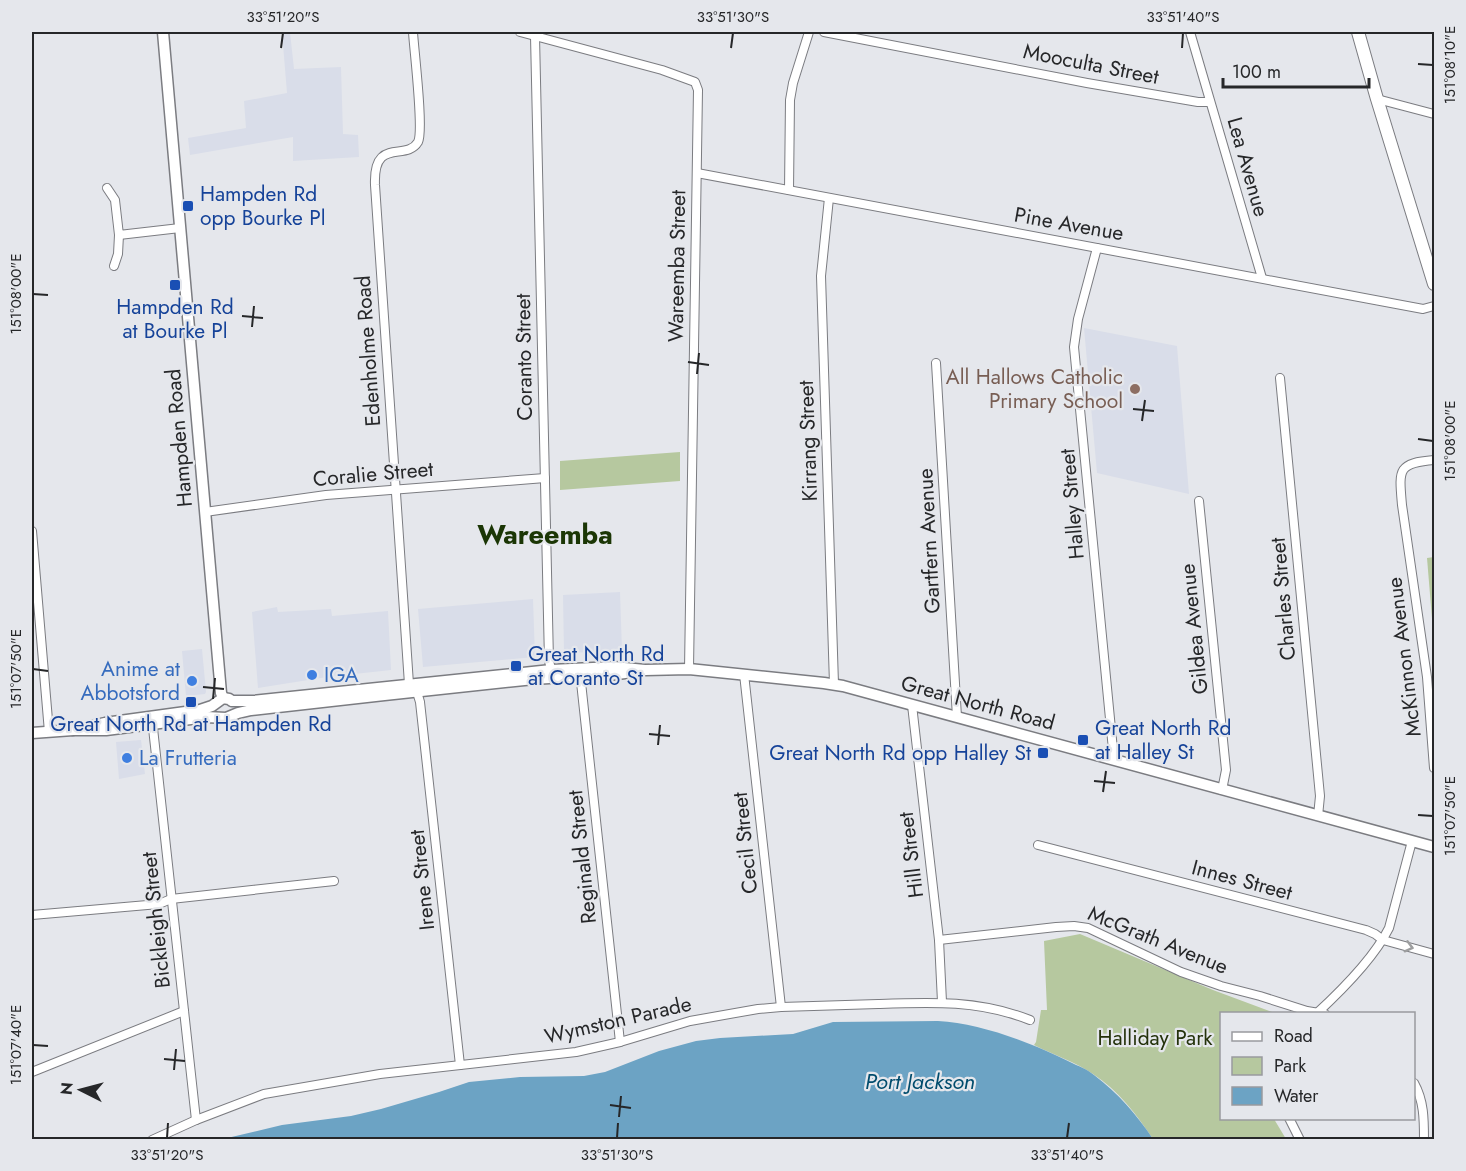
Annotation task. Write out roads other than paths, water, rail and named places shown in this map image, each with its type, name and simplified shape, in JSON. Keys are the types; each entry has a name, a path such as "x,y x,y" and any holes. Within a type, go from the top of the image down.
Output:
{"main road":[{"name":"Hampden Road","path":"163,32 221,693 224,700"},
{"path":"1358,32 1434,284"},
{"name":"Great North Road","path":"32,733 106,730 200,710 224,700 253,701 552,674 615,675 645,670 688,669 834,684 1434,847"},
{"name":"Great North Road","path":"232,715 413,688"},
{"path":"224,700 235,706 232,715 226,718 220,717 215,711 224,700"},
{"name":"Great North Road","path":"152,720 220,717"}],"street":[{"name":"Edenholme Road","path":"413,32 420,125 419,140 413,147 382,157 378,161 375,177 395,490 413,688"},
{"name":"Wareemba Street","path":"520,32 662,70 695,82 698,90 688,669"},
{"path":"789,190 790,100 809,32"},
{"name":"Mooculta Street","path":"824,32 1087,83 1198,102 1210,102"},
{"name":"Lea Avenue","path":"1190,32 1262,278"},
{"name":"Coranto Street","path":"535,36 549,661 552,674"},
{"path":"1377,99 1434,114"},
{"name":"Pine Avenue","path":"697,173 1423,309 1434,306"},
{"path":"107,188 115,200 119,235 118,254 114,266"},
{"name":"Kirrang Street","path":"829,198 821,276 834,684"},
{"path":"119,235 180,228"},
{"name":"Halley Street","path":"1097,248 1077,319 1074,347 1114,760"},
{"name":"Gartfern Avenue","path":"936,363 957,717"},
{"name":"Charles Street","path":"1280,378 1320,796 1318,816"},
{"name":"McKinnon Avenue","path":"1434,460 1408,465 1401,472 1399,479 1427,678 1434,768"},
{"name":"Coralie Street","path":"205,512 308,497 545,478"},
{"name":"Gildea Avenue","path":"1200,501 1226,770 1222,790"},
{"path":"32,531 35,608 49,732"},
{"name":"Reginald Street","path":"580,673 620,1042"},
{"name":"Cecil Street","path":"744,674 781,1007"},
{"name":"Irene Street","path":"413,688 420,702 423,725 460,1065"},
{"name":"Hill Street","path":"912,705 939,940 942,1002"},
{"name":"Bickleigh Street","path":"152,720 196,1120"},
{"path":"1320,1012 1383,940 1389,928 1412,841"},
{"name":"Innes Street","path":"1038,845 1366,930 1383,940 1434,954"},
{"path":"32,915 159,904 171,899 334,881"},
{"name":"McGrath Avenue","path":"939,940 1074,926 1088,928 1181,972 1313,1012"},
{"name":"Wymston Parade","path":"152,1140 264,1094 380,1074 576,1052 620,1042 690,1021 758,1010 781,1007 942,1002 972,1005 1016,1014 1029,1020"},
{"path":"32,1072 184,1011"},
{"path":"1415,1087 1423,1105 1424,1140"},
{"path":"1289,1120 1300,1140"}],"water":[{"name":"Port Jackson","path":"938,1021 1006,1035 1085,1069 1119,1097 1153,1139 223,1139 282,1125 351,1116 469,1082 520,1077 584,1076 605,1072 659,1051 696,1041 793,1034 833,1022"}],"place":[{"name":"Hampden Rd opp Bourke Pl","path":"188,206"},
{"name":"Hampden Rd at Bourke Pl","path":"175,285"},
{"name":"All Hallows Catholic Primary School","path":"1135,389"},
{"name":"Great North Rd at Coranto St","path":"516,666"},
{"name":"IGA","path":"312,675"},
{"name":"Anime at Abbotsford","path":"192,681"},
{"name":"Great North Rd at Hampden Rd","path":"191,702"},
{"name":"Great North Rd at Halley St","path":"1083,740"},
{"name":"Great North Rd opp Halley St","path":"1043,753"},
{"name":"La Frutteria","path":"127,758"}],"district":[{"name":"Wareemba","path":"545,534"}],"park label":[{"name":"Halliday Park","path":"1155,1038"}]}
